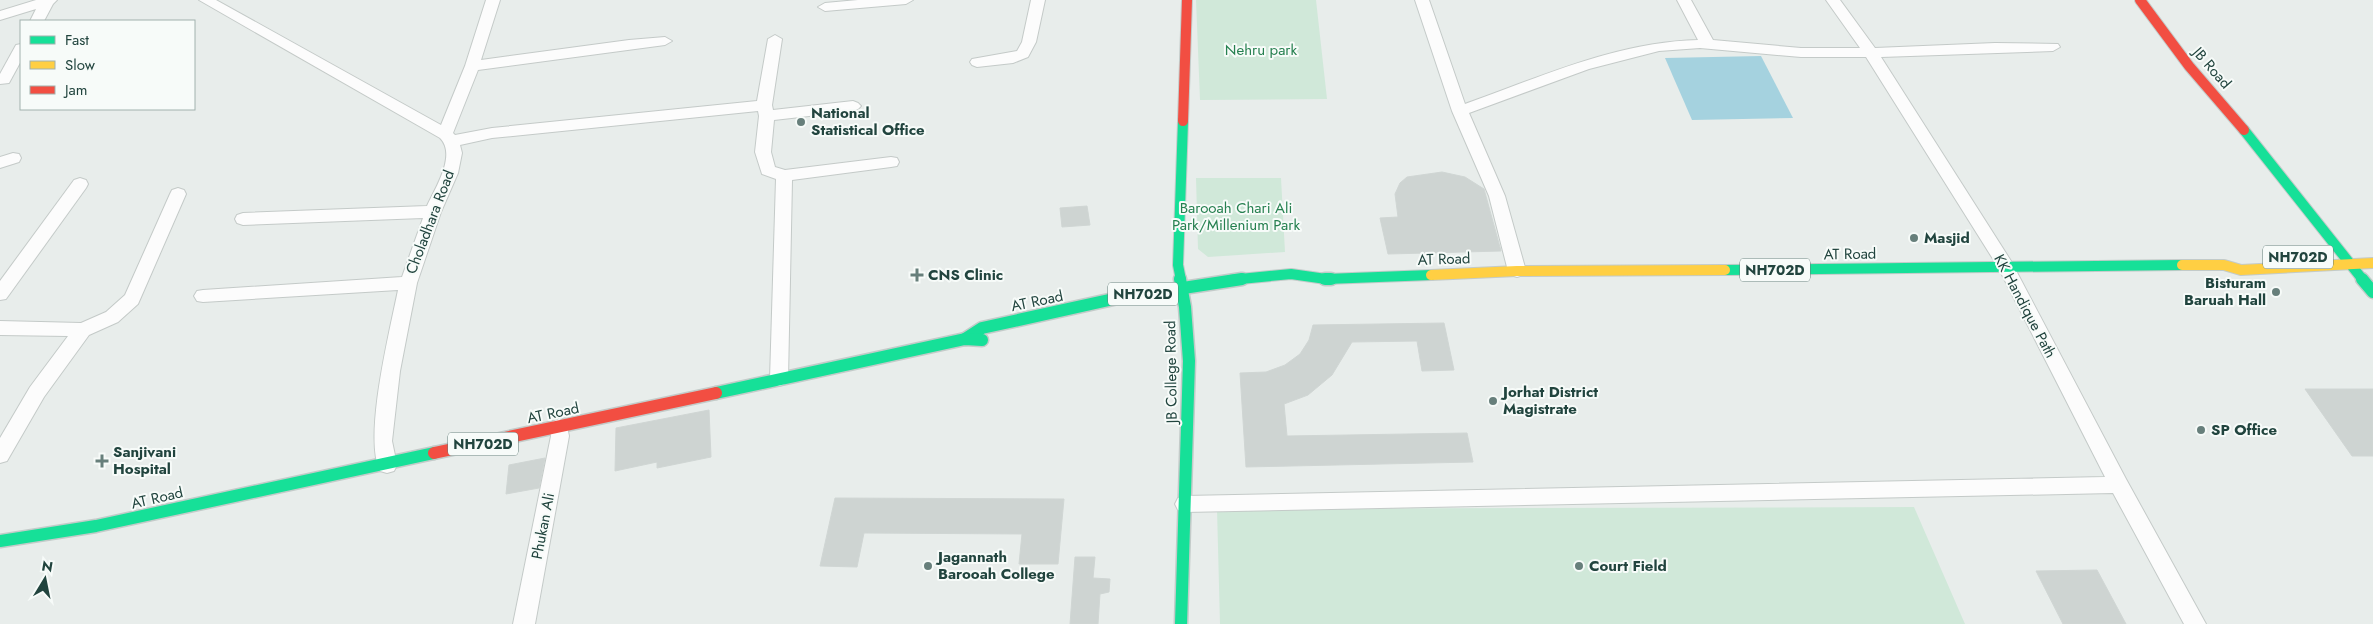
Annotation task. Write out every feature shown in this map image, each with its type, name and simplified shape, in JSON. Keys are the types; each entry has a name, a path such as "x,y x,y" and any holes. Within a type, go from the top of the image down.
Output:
{"main road":[{"name":"JB College Road","path":"1181,624 1189,361 1178,265 1187,0"},
{"name":"JB Road","path":"2140,0 2189,66 2264,153 2266,160 2350,259"},
{"name":"AT Road","path":"2350,259 2365,252"},
{"name":"AT Road","path":"965,339 982,328 1182,291 1295,274 1311,274 1326,279 1517,271 1789,270 2005,265 2224,265 2241,270 2350,259 2373,263"},
{"path":"2350,259 2373,280"},
{"path":"2350,259 2373,292"},
{"name":"AT Road","path":"1298,287 1314,287 1326,279"},
{"name":"AT Road","path":"1146,306 1182,291 1257,289"},
{"name":"AT Road","path":"3,545 387,465 965,339 986,341 995,338"}],"street":[{"path":"0,5 17,0"},
{"path":"0,16 49,0"},
{"path":"38,20 49,0"},
{"path":"206,0 449,138 765,111 852,106"},
{"path":"449,138 493,0"},
{"path":"825,7 906,0"},
{"path":"977,62 1013,58 1023,54 1029,42 1038,0"},
{"path":"1422,0 1460,111 1497,196 1517,271"},
{"path":"1684,0 1708,44"},
{"name":"KK Handique Path","path":"1833,0 1871,53 2005,265 2119,485 2195,624"},
{"path":"775,39 765,111 763,152 768,170 784,176 891,162"},
{"path":"472,66 629,44 665,42"},
{"path":"1460,111 1588,66 1660,46 1708,44 1819,53 2053,47"},
{"path":"4,80 20,50"},
{"name":"Choladhara Road","path":"387,465 383,441 391,371 408,283 433,212 450,173 454,153 449,138"},
{"path":"779,379 784,176"},
{"path":"0,294 80,184"},
{"path":"0,328 83,330 112,317 132,299 178,194"},
{"path":"242,219 433,212"},
{"path":"203,296 408,283"},
{"path":"0,455 37,392 83,330"},
{"name":"Phukan Ali","path":"524,624 560,436 559,427"},
{"path":"1185,504 2119,485"}],"green space":[{"name":"Nehru park","path":"1196,0 1316,0 1327,99 1200,100"},
{"name":"Barooah Chari Ali Park/Millenium Park","path":"1196,178 1281,178 1285,252 1208,257 1198,249"},
{"name":"Court Field","path":"1914,507 1965,624 1220,624 1217,509"}],"water":[{"path":"1761,56 1793,118 1692,120 1665,58"}],"building":[{"path":"1442,172 1465,177 1484,189 1501,251 1388,254 1380,218 1398,217 1395,194 1400,183 1407,177"},
{"path":"1087,206 1090,225 1062,227 1060,208"},
{"path":"1444,323 1454,370 1422,371 1417,341 1352,342 1332,375 1308,395 1284,404 1287,436 1467,433 1473,462 1246,467 1240,373 1266,372 1285,365 1300,354 1309,340 1313,325"},
{"path":"2305,389 2373,389 2373,456 2352,456"},
{"path":"709,410 711,457 657,468 657,462 615,471 616,428"},
{"path":"545,458 539,488 506,494 509,465"},
{"path":"835,498 1064,499 1058,564 1019,564 1022,534 864,533 857,567 820,566"},
{"path":"1075,557 1095,557 1093,578 1110,579 1109,592 1100,594 1098,624 1070,624"},
{"path":"2097,570 2126,624 2063,624 2036,571"}],"traffic: fast":[{"path":"1181,624 1189,361 1185,307 1178,265 1183,121"},
{"path":"2244,130 2373,292"},
{"path":"1725,270 2182,265"},
{"path":"965,339 982,328 1118,298 1220,281 1291,274 1326,279 1431,275"},
{"path":"716,393 965,339 982,340"},
{"path":"0,541 96,526 434,453"}],"traffic: slow":[{"path":"2182,265 2224,265 2241,270 2373,263"},
{"path":"1431,275 1517,271 1725,270"}],"traffic: jam":[{"path":"1183,121 1187,0"},
{"path":"2140,0 2189,66 2244,130"},
{"path":"434,453 716,393"}],"place":[{"name":"National Statistical Office","path":"801,122"},
{"name":"Masjid","path":"1914,238"},
{"name":"CNS Clinic","path":"917,275"},
{"name":"Bisturam Baruah Hall","path":"2276,292"},
{"name":"Jorhat District Magistrate","path":"1493,401"},
{"name":"SP Office","path":"2201,430"},
{"name":"Sanjivani Hospital","path":"102,461"},
{"name":"Jagannath Barooah College","path":"928,566"},
{"name":"Court Field","path":"1579,566"}]}
